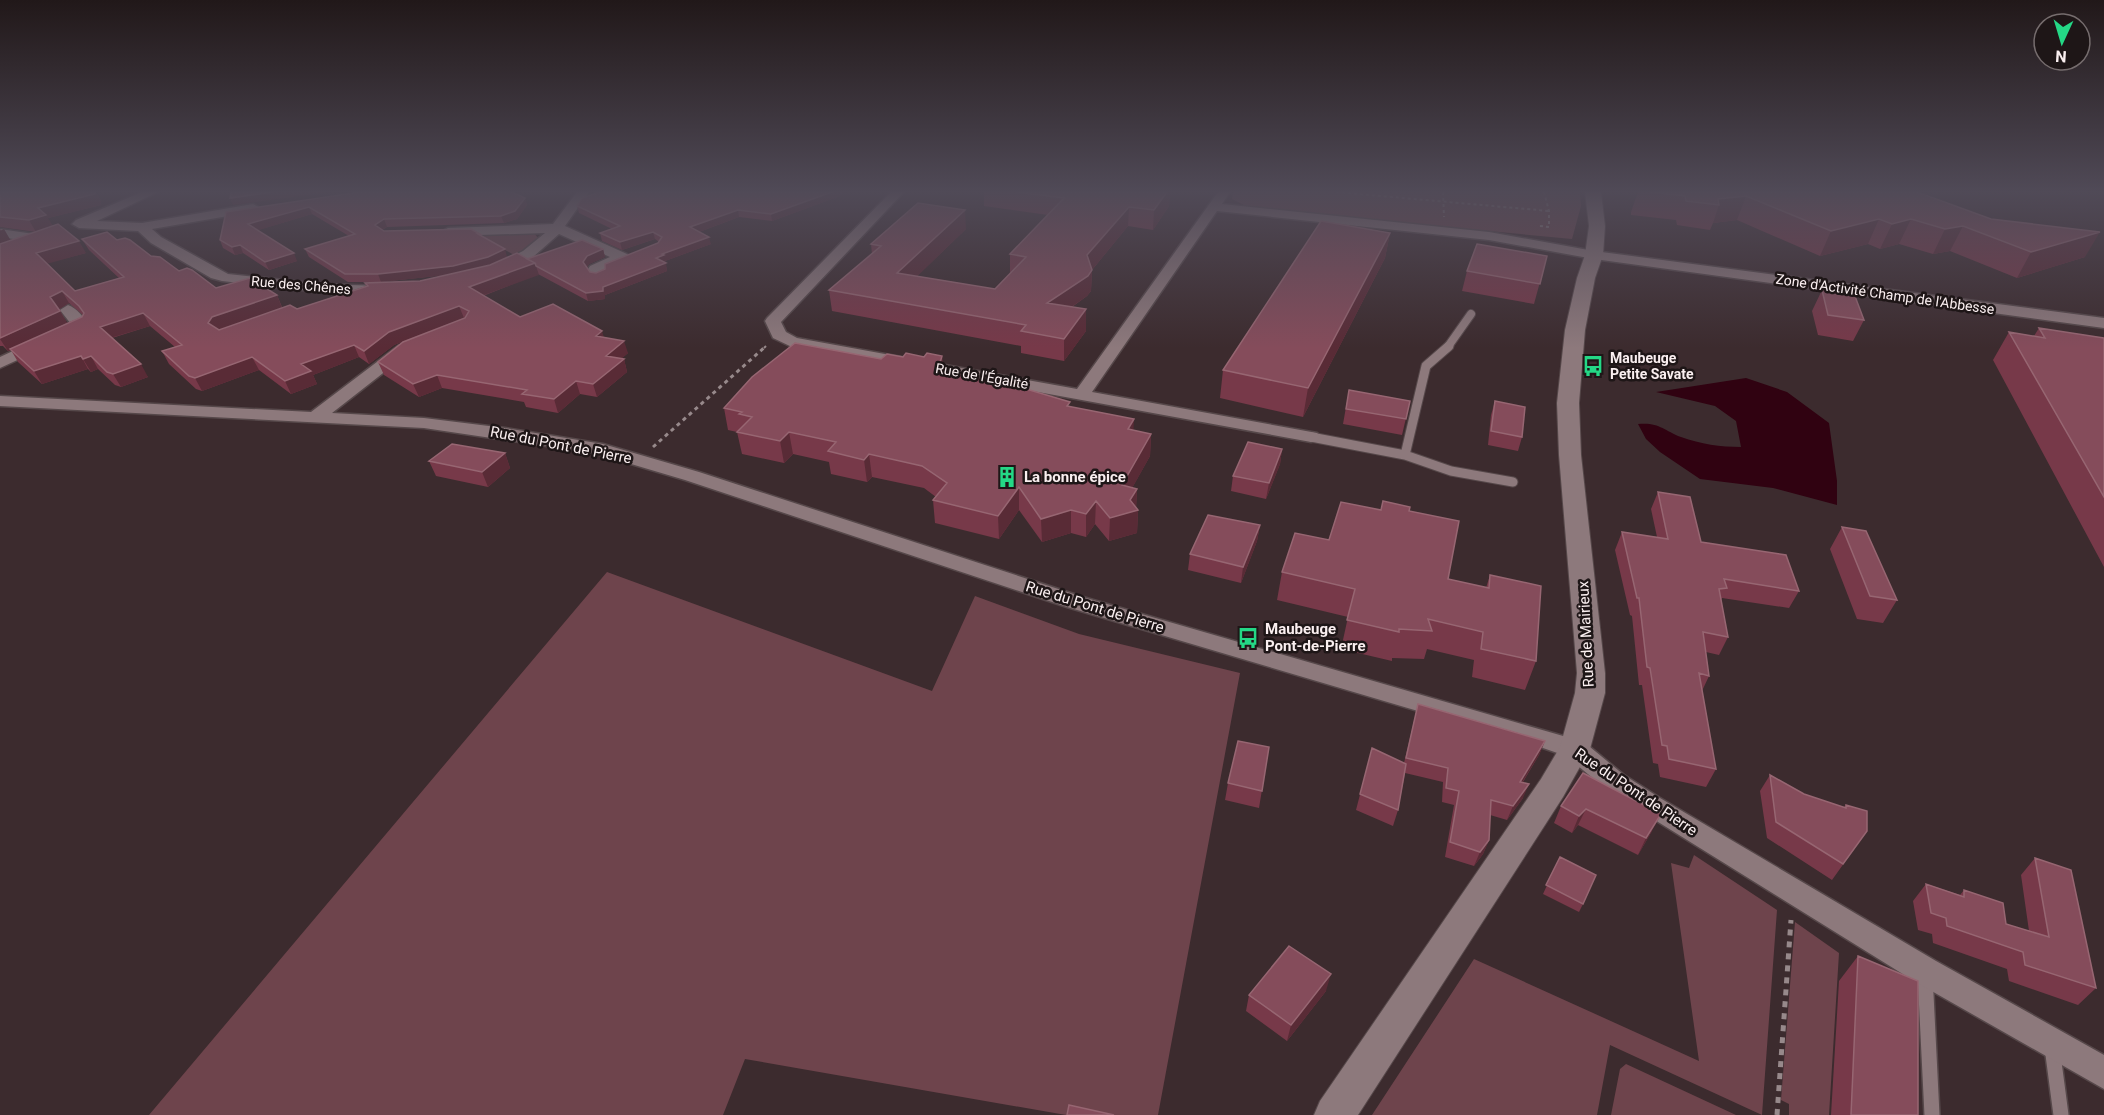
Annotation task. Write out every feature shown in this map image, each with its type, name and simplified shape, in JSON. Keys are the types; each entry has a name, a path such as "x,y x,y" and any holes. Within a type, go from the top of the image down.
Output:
{"street":[{"path":"9,248 19,244"},
{"name":"Rue des Chênes","path":"163,244 216,275 227,278 352,290 395,290"},
{"path":"483,273 526,256 544,244"},
{"path":"599,244 627,255 595,269 594,271 599,275"},
{"path":"779,335 773,321 848,244"},
{"path":"1082,394 1188,244"},
{"path":"1533,244 1594,255"},
{"name":"Rue de Mairieux","path":"1334,1115 1440,958 1575,749 1587,708 1591,673 1570,454 1568,404 1575,330 1596,244"},
{"name":"Zone d'Activité Champ de l'Abbesse","path":"1594,255 2104,323"},
{"path":"315,304 352,290"},
{"path":"0,363 81,325 68,310"},
{"name":"Rue de l'Égalité","path":"779,335 792,342 1311,437"},
{"path":"317,416 401,350 422,341"},
{"name":"Rue du Pont de Pierre","path":"0,401 424,423 505,432 596,448 1075,602 1575,749 1628,790 1792,892 2104,1073"}],"lane":[{"path":"1405,456 1426,366 1451,344 1470,314"},
{"path":"1311,437 1405,456 1451,471 1513,482"},
{"path":"1925,971 1932,1115"},
{"path":"2051,1043 2061,1115"}],"path":[{"path":"639,460 779,335"},
{"path":"1778,1115 1792,892"}],"shaded area":[{"path":"495,244 532,244 514,255"},
{"path":"1746,378 1787,392 1829,423 1837,481 1837,505 1773,488 1700,479 1660,452 1646,439 1638,424 1656,425 1681,437 1703,443 1741,447 1736,421 1715,406 1656,392"},
{"path":"607,572 932,691 975,596 1079,634 1240,673 1158,1115 1066,1115 745,1059 723,1115 149,1115"},
{"path":"1694,855 1777,910 1762,1115 1610,1045 1597,1115 1372,1115 1474,959 1699,1061 1671,863 1689,868"},
{"path":"1795,922 1839,953 1829,1115 1789,1115 1789,1104 1781,1100"},
{"path":"1626,1064 1736,1115 1611,1115 1620,1069"}],"building":[{"path":"0,244 68,244 36,253 75,291 124,277 88,244 135,244 151,256 160,257 179,271 187,268 192,270 216,288 250,278 277,295 212,317 208,323 219,330 290,305 297,309 368,286 365,283 420,281 490,265 517,253 535,263 469,287 520,317 553,304 602,331 596,336 624,341 606,356 624,359 593,384 576,381 554,399 522,394 527,390 437,375 413,384 378,362 403,342 465,318 469,311 459,306 389,332 364,351 354,345 301,364 311,371 285,381 252,357 195,378 189,376 162,351 182,345 143,313 100,327 141,364 113,374 107,372 91,356 83,359 81,356 34,371 10,349 82,317 84,313 79,306 62,291 50,297 60,311 0,338"},
{"path":"227,244 280,244 294,253 265,262 240,245 232,247"},
{"path":"322,244 496,244 505,249 488,257 453,266 378,274 345,274 305,249"},
{"path":"570,244 591,244 603,249 587,256 583,262 590,272 596,273 605,269 605,264 655,244 690,244 656,258 666,263 603,287 603,291 586,293 527,259"},
{"path":"871,244 928,244 897,273 995,289 1026,257 1010,254 1020,244 1097,244 1087,255 1092,270 1088,276 1047,303 1086,309 1064,339 1021,331 1026,325 829,290 881,246"},
{"path":"1306,244 1384,244 1308,388 1223,370"},
{"path":"1477,244 1547,256 1540,284 1467,271"},
{"path":"2010,244 2058,244 2031,252"},
{"path":"1834,287 1853,291 1864,320 1828,315 1822,290"},
{"path":"2039,328 2104,338 2104,497 2009,332 2045,338"},
{"path":"795,343 881,359 887,354 903,357 906,353 924,357 927,353 942,356 938,370 1009,384 1070,402 1067,406 1134,419 1128,429 1151,434 1122,485 1137,489 1130,500 1138,510 1110,518 1096,501 1086,514 1071,510 1041,519 1019,487 998,516 933,500 947,483 922,466 869,454 864,460 828,451 836,442 789,432 780,441 737,432 752,417 724,408 752,377"},
{"path":"1349,390 1410,401 1406,419 1346,409"},
{"path":"1495,401 1525,407 1522,437 1491,431"},
{"path":"1248,442 1282,449 1269,483 1233,476"},
{"path":"452,444 505,453 482,472 429,461"},
{"path":"1658,492 1690,497 1701,542 1786,555 1799,591 1724,579 1727,588 1719,589 1728,637 1703,632 1709,676 1699,673 1716,769 1669,759 1667,746 1662,745 1650,668 1647,667 1639,598 1637,598 1622,532 1668,539"},
{"path":"1383,501 1410,507 1409,511 1459,521 1448,579 1489,588 1490,575 1541,586 1536,661 1481,649 1483,632 1428,619 1432,631 1399,629 1399,632 1347,620 1355,589 1282,572 1295,533 1329,540 1341,502 1381,510"},
{"path":"1208,515 1260,525 1243,567 1190,554"},
{"path":"1842,527 1866,531 1897,600 1870,596"},
{"path":"1418,704 1545,741 1520,782 1529,784 1513,806 1491,800 1489,840 1480,852 1450,842 1459,791 1446,788 1448,768 1406,758"},
{"path":"1238,741 1269,747 1262,791 1228,783"},
{"path":"1372,748 1406,764 1398,810 1360,794"},
{"path":"1583,773 1661,814 1646,838 1586,809 1579,816 1561,806"},
{"path":"1770,775 1804,794 1846,808 1846,805 1867,811 1867,831 1843,864 1776,822"},
{"path":"1560,857 1596,875 1583,904 1546,885"},
{"path":"2035,858 2071,870 2096,988 2025,965 2023,952 1947,926 1946,918 1931,913 1926,884 1964,897 1964,890 2003,903 2006,924 2049,937"},
{"path":"1289,946 1331,974 1291,1025 1249,995"},
{"path":"1858,956 1918,981 1918,1115 1851,1115"},
{"path":"1069,1105 1114,1115 1067,1115"}],"place":[{"name":"Maubeuge Petite Savate","path":"1593,366"},
{"name":"La bonne épice","path":"1007,477"},
{"name":"Maubeuge Pont-de-Pierre","path":"1248,638"}]}
